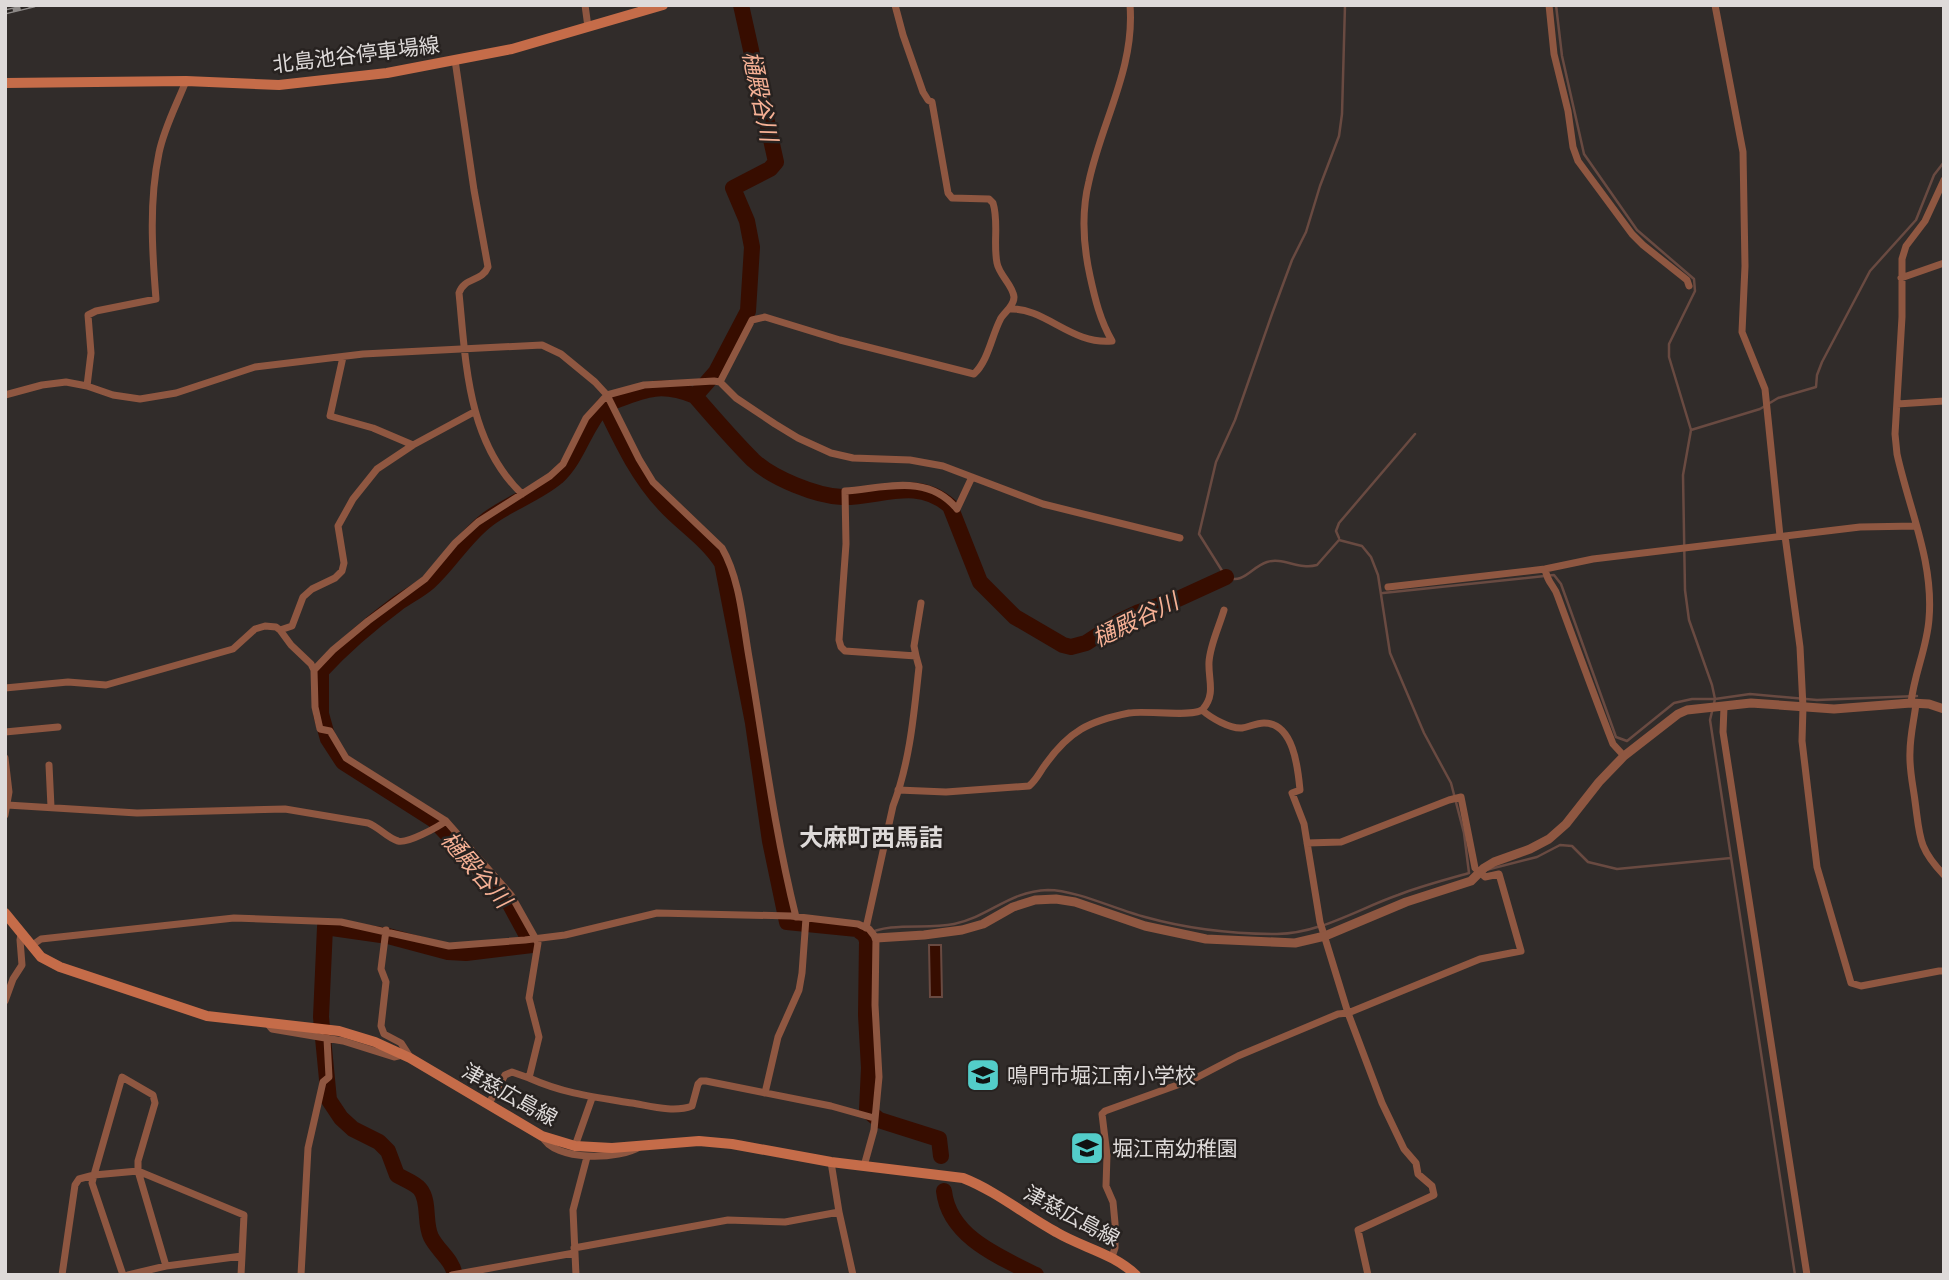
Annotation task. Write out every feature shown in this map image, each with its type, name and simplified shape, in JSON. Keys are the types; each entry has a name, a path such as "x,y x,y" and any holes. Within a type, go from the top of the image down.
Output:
{"main road":[{"name":"北島池谷停車場線","path":"5,83 186,81 279,85 387,73 512,49 663,5"},
{"name":"津慈広島線","path":"5,912 41,957 60,967 207,1016 339,1031 375,1042 407,1056 542,1136 592,1148 710,1142 831,1162 963,1178 978,1184 1060,1235 1112,1257 1136,1275"}],"street":[{"path":"585,5 589,27"},
{"path":"713,381 756,317 765,317 840,340 974,374 981,368 1001,317 1014,298 997,263 993,203 989,199 952,198 948,193 932,102 923,92 895,5"},
{"path":"1009,309 1022,308 1069,334 1090,340 1112,341 1097,309 1084,248 1083,220 1088,182 1124,73 1131,25 1130,5"},
{"path":"1549,5 1554,54 1578,161 1632,234 1687,280 1689,286"},
{"path":"1715,5 1743,152 1745,252 1742,331 1765,389 1782,536 1800,647 1802,741 1817,867 1851,983 1861,986 1944,971"},
{"path":"455,61 488,267 481,277 466,282 459,293 474,412 492,457 522,494"},
{"path":"87,386 91,353 88,316 96,311 156,299 152,217 159,150 186,81"},
{"path":"1944,180 1925,221 1906,246 1902,259 1897,404 1897,454 1929,575 1930,616 1913,703 1910,773 1917,827 1928,858 1944,875"},
{"path":"1901,278 1944,262"},
{"path":"5,395 42,385 66,383 87,386 113,395 140,399 160,397 255,367 363,354 542,345 561,354 595,382 608,397 653,482 722,548 728,559 741,613 790,916"},
{"path":"343,357 330,416 373,428 413,445"},
{"path":"529,1078 539,1037 529,998 538,943 531,940 511,895 442,824 346,758 318,723 315,707 317,668 333,650 368,621 425,579 455,543 478,522 550,476 563,464 586,418 608,397 643,385 662,382 682,384 713,381 775,424 831,453 853,458 888,458 932,464 1043,504 1180,538"},
{"path":"1897,404 1944,401"},
{"path":"284,629 303,597 342,571 344,564 338,526 353,499 377,469 413,445 474,412"},
{"path":"916,656 845,651 841,647 839,640 846,544 845,491 901,484 914,485 948,496 957,509 972,477"},
{"path":"1388,587 1546,570 1593,559 1690,546 1860,527 1916,526"},
{"path":"1546,570 1547,581 1558,595 1613,744 1624,756"},
{"path":"864,1166 874,1130 879,1077 871,932 892,806 912,726 919,667 914,646 921,603"},
{"path":"898,790 946,792 1029,786 1038,779 1045,765 1081,727 1130,713 1150,711 1184,714 1202,710 1210,696 1209,663 1224,610"},
{"path":"5,688 68,682 106,685 233,649 255,629 265,626 284,629"},
{"path":"284,629 290,645 317,668"},
{"path":"31,946 41,939 209,919 341,922 449,946 531,940 587,931 657,913 790,916 858,924 871,932 924,936 983,924 1013,907 1035,900 1056,899 1075,902 1145,926 1206,939 1295,943 1452,888 1494,862 1549,839 1566,824 1599,782 1624,756 1678,714 1751,703 1803,702 1833,709 1913,703 1944,709"},
{"path":"1721,707 1807,1275"},
{"path":"1202,710 1229,726 1239,728 1267,723 1276,726 1290,741 1297,758 1300,790 1292,793 1304,824 1321,922 1348,1013 1382,1103 1404,1149 1416,1163 1418,1174 1432,1186 1434,1195 1358,1230 1368,1275"},
{"path":"5,732 58,727"},
{"path":"5,758 8,768 5,815"},
{"path":"49,765 51,807"},
{"path":"1307,843 1341,842 1461,797 1480,873"},
{"path":"7,805 137,813 298,810 378,826 397,841 405,841 442,824"},
{"path":"1112,1257 1115,1248 1115,1223 1113,1202 1106,1186 1107,1155 1102,1114 1194,1079 1238,1056 1338,1014 1348,1013 1480,960 1521,951 1499,874 1480,873"},
{"path":"765,1093 778,1037 799,990 806,918"},
{"path":"267,1023 272,1029 366,1047 394,1057 407,1056 401,1043 384,1034 381,1026 386,982 382,969 386,930"},
{"path":"5,1001 13,979 22,965 22,934"},
{"path":"301,1275 308,1148 323,1082 330,1077 327,1039"},
{"path":"488,1105 505,1074 512,1072 563,1091 592,1098 662,1108 692,1106 698,1084 706,1081 874,1116"},
{"path":"166,1266 138,1171 138,1161 155,1102 153,1095 122,1077 92,1183 125,1275 166,1266 242,1256"},
{"path":"575,1146 592,1098"},
{"path":"542,1136 550,1146 586,1159 632,1153 642,1146"},
{"path":"576,1275 573,1210 586,1159"},
{"path":"831,1162 853,1275"},
{"path":"62,1275 75,1185 79,1179 138,1171 244,1215 241,1275"},
{"path":"454,1274 727,1220 785,1222 839,1212"}],"shaded area":[{"path":"929,945 941,945 942,997 930,997"}],"waterway":[{"name":"樋殿谷川","path":"741,5 776,162 770,169 733,188 747,221 752,247 748,311 716,372 695,396 753,460 795,485 842,497 911,490 937,497 950,506 980,582 1015,617 1063,645 1071,647 1086,643 1139,612 1178,599 1226,577"},
{"path":"865,935 886,928 954,924 978,916 1010,899 1034,891 1048,890 1071,893 1145,917 1194,928 1244,933 1293,933 1324,925 1407,892 1469,873 1464,833 1451,783 1424,733 1390,653 1378,575 1371,557 1362,546 1339,540 1317,565 1304,566 1273,561 1261,564 1243,577 1232,579 1226,577 1199,534 1216,462 1235,420 1292,260 1306,232 1339,136 1345,5"},
{"path":"1383,593 1554,575 1561,584 1616,737 1627,741 1674,703 1692,699 1715,699 1689,620 1685,590 1683,475 1691,430 1669,357 1669,344 1695,291 1694,279 1637,230 1584,154 1562,56 1556,5"},
{"path":"1691,430 1760,409 1778,398 1816,387 1822,362 1870,271 1916,220 1934,175 1944,162"},
{"name":"樋殿谷川","path":"695,396 659,388 604,405 630,457 646,481 664,504 709,546 722,563 753,723 770,841 787,922 857,929 865,935 869,1068 867,1110 879,1120 939,1139 941,1156"},
{"name":"樋殿谷川","path":"455,1275 451,1264 431,1237 425,1200 420,1189 397,1175 388,1151 379,1142 353,1129 341,1118 329,1100 321,1017 325,927 388,936 448,952 466,953 532,945 506,897 434,820 343,762 328,739 321,714 321,671 368,627 429,582 488,519 557,477 570,461 604,405"},
{"path":"1339,538 1336,531 1339,523 1415,434"},
{"path":"1795,1275 1710,720 1715,699 1750,694 1817,700 1917,696"},
{"path":"1486,870 1537,857 1560,845 1572,846 1588,862 1617,869 1731,858"},
{"name":"樋殿谷川","path":"944,1191 955,1221 978,1244 1036,1275"}],"railway":[{"path":"5,12 34,5"}],"place":[{"name":"鳴門市堀江南小学校","path":"983,1075"},
{"name":"堀江南幼稚園","path":"1087,1148"}],"district":[{"name":"大麻町西馬詰","path":"871,837"}]}
